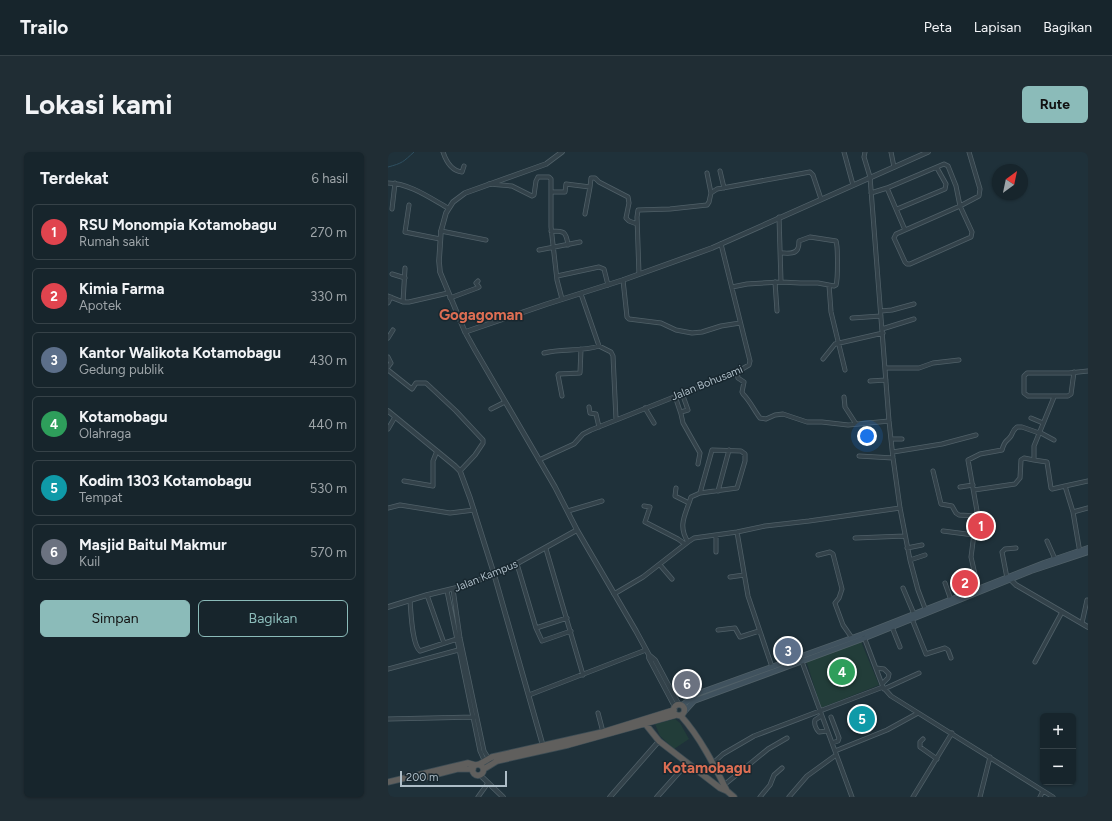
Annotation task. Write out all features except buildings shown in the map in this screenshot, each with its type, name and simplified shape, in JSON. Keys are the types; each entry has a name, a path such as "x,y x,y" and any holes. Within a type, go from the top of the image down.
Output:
{"highway":[{"path":"388,782 468,763 483,765 543,746 603,732 679,710 729,793"},
{"path":"643,721 660,741 690,766 729,793"},
{"path":"388,785 437,775 457,769 520,757 605,736 643,721"},
{"path":"483,765 483,773 480,775 475,774 483,765"},
{"path":"712,782 720,776"}],"main road":[{"path":"927,612 978,588 1044,566 1079,553 1088,548"},
{"path":"679,710 699,693 864,636 927,612 1055,559 1088,552"},
{"path":"679,710 694,701 852,638 892,628 913,617"}],"street":[{"path":"444,152 446,161 458,172 462,172 464,166"},
{"path":"562,152 546,164 461,195 448,208 441,231 439,267 465,332 549,476 577,530 636,631 649,655 649,658 679,710"},
{"path":"844,152 853,185"},
{"path":"865,152 864,158 870,177 889,421 900,508 910,560 918,590 927,612"},
{"path":"891,152 894,167"},
{"path":"465,332 623,280 721,244 928,152"},
{"path":"871,193 887,188 944,164 948,166 955,182 960,206 972,232 971,237 910,264 905,262 894,238 896,234 960,206 976,198 980,194 980,189 969,152"},
{"path":"897,210 945,189 946,184 937,168"},
{"path":"720,172 724,188"},
{"path":"710,193 724,188 810,172 813,175 821,199"},
{"path":"639,274 637,224 638,210 670,209 707,205 709,202 710,193 707,173"},
{"path":"489,184 512,186 532,196 534,195 537,179 541,176 549,177 551,179 551,231 557,276 562,299"},
{"path":"585,214 591,178 595,178 602,184 628,197 629,203 626,218 637,224"},
{"path":"388,183 395,183 419,192 448,208"},
{"path":"392,209 395,183"},
{"path":"552,192 565,192 565,186 567,184 590,187"},
{"path":"887,188 905,230"},
{"path":"409,205 405,232 440,239"},
{"path":"779,217 781,282"},
{"path":"441,231 486,240"},
{"path":"551,231 560,231 566,234 568,245"},
{"path":"732,287 775,282 818,283 835,286 837,283 838,247 836,241 810,237 799,241 796,252 781,253"},
{"path":"539,250 580,242"},
{"name":"Jalan Bohusami","path":"539,460 574,444 583,434 616,419 737,372 750,364 721,244"},
{"path":"557,276 599,267 604,269 608,285"},
{"path":"403,302 405,268"},
{"path":"392,274 405,278"},
{"path":"623,280 627,317 629,319 661,323 676,330 692,333 740,323"},
{"path":"388,303 389,297 403,302 449,295 477,288 479,287 476,283 478,281"},
{"path":"775,282 777,311"},
{"path":"829,285 831,312 845,370"},
{"path":"582,294 599,346"},
{"path":"852,318 881,313 914,304"},
{"path":"823,359 833,346 839,343 882,331 914,319"},
{"path":"388,338 393,330"},
{"path":"544,353 556,350 581,349 599,346 608,350 613,356 616,419"},
{"path":"562,396 558,375 580,373 581,349"},
{"path":"388,358 391,362 388,368 412,389 416,383 426,383 456,411 483,441 475,455 460,472"},
{"path":"885,368 919,368 933,363 959,360"},
{"path":"1074,372 1070,396 1025,395 1024,393 1025,374 1088,371"},
{"path":"737,372 738,378 744,382 742,392 760,418 766,419 775,415 783,414 807,422 848,425 889,421"},
{"path":"870,380 886,380"},
{"path":"681,412 688,410 682,393"},
{"path":"675,396 681,412 683,423 700,453 698,464"},
{"path":"1034,460 1034,450 1039,433 1054,396"},
{"path":"844,397 845,407 856,424"},
{"path":"491,409 505,402"},
{"path":"590,407 590,413 596,414 599,427"},
{"path":"645,408 654,424"},
{"path":"388,411 455,466 460,472 474,510 494,574 543,746"},
{"path":"388,429 395,417"},
{"path":"1031,418 1043,423"},
{"path":"978,588 971,557 977,516 974,490 969,469 969,458 980,454 1002,450 1005,441 1017,427 1022,427 1054,440"},
{"path":"893,452 942,444 976,435"},
{"path":"892,439 902,438"},
{"path":"686,543 682,532 683,523 692,495 737,488 745,461 745,454 743,452 729,450 714,450 711,452 700,493"},
{"path":"718,491 729,450"},
{"path":"404,481 432,486 433,461 437,451"},
{"path":"859,456 894,458"},
{"path":"974,490 1015,484 1020,478 1021,460 1024,458 1047,462 1050,488 1052,489 1088,481"},
{"path":"933,471 941,504 952,506 959,515 977,516"},
{"path":"960,487 973,485"},
{"path":"1065,486 1073,512 1079,553"},
{"path":"676,488 674,496 689,503"},
{"path":"568,511 602,501"},
{"path":"388,508 400,505 450,514 474,510"},
{"path":"644,506 650,507 645,522 686,543"},
{"path":"614,594 643,577 694,538 716,536 774,525 900,508"},
{"path":"1073,512 1088,508"},
{"name":"Jalan Kampus","path":"388,607 464,586 494,574 546,549 577,530"},
{"path":"943,531 974,535"},
{"path":"737,532 748,596 772,667"},
{"path":"716,536 716,552"},
{"path":"855,538 905,536"},
{"path":"1047,541 1055,559"},
{"path":"907,548 922,545"},
{"path":"1016,548 1005,549 1002,552 1008,578 1088,627"},
{"path":"546,549 583,675"},
{"path":"818,555 830,552 833,554 842,589 839,598 835,602 843,625 852,638"},
{"path":"910,560 925,554"},
{"path":"517,564 540,639 542,641 571,631"},
{"path":"660,565 672,578"},
{"path":"730,577 744,575"},
{"path":"945,583 951,600"},
{"path":"903,588 926,654 945,648 948,650 951,658"},
{"path":"453,589 461,650 483,765"},
{"path":"447,591 459,638"},
{"path":"427,595 444,643"},
{"path":"1082,623 1087,600"},
{"path":"410,601 417,648 420,650 459,638"},
{"path":"1035,662 1062,612"},
{"path":"536,628 567,618"},
{"path":"718,630 735,628 740,637 759,631"},
{"path":"892,628 900,647"},
{"path":"864,636 883,687 891,696 1053,797"},
{"path":"388,669 461,650"},
{"path":"529,695 646,650"},
{"path":"801,659 852,797"},
{"path":"876,668 884,669 889,674 883,687"},
{"path":"712,764 723,754 750,738 819,710 919,673"},
{"path":"598,713 603,732"},
{"path":"789,797 807,776 836,753 887,730 918,713"},
{"path":"821,716 815,720 815,725 819,732 827,731"},
{"path":"388,719 475,717"},
{"path":"830,717 839,738 838,741 832,743"},
{"path":"912,797 952,734"},
{"path":"729,793 768,749 786,738"},
{"path":"923,739 920,742 920,746 937,759"},
{"path":"610,797 660,741"},
{"path":"980,797 990,757"},
{"path":"682,769 684,760"},
{"path":"657,797 682,769 690,766"},
{"path":"760,797 771,783 774,775 782,768"},
{"path":"480,775 503,797"},
{"path":"478,797 488,784"},
{"path":"1040,797 1043,791"}],"green space":[{"path":"860,639 879,685 821,708 806,660"},
{"path":"675,719 680,723 689,739 674,749 660,736 655,724"}],"waterway":[{"path":"388,167 402,162 414,152"}],"place":[{"name":"RSU Monompia Kotamobagu","path":"981,526"},
{"name":"Kimia Farma","path":"965,583"},
{"name":"Kantor Walikota Kotamobagu","path":"788,651"},
{"name":"Kotamobagu","path":"842,672"},
{"name":"Masjid Baitul Makmur","path":"687,684"},
{"name":"Kodim 1303 Kotamobagu","path":"862,719"}],"district":[{"name":"Gogagoman","path":"481,315"},
{"name":"Kotamobagu","path":"707,768"}]}
